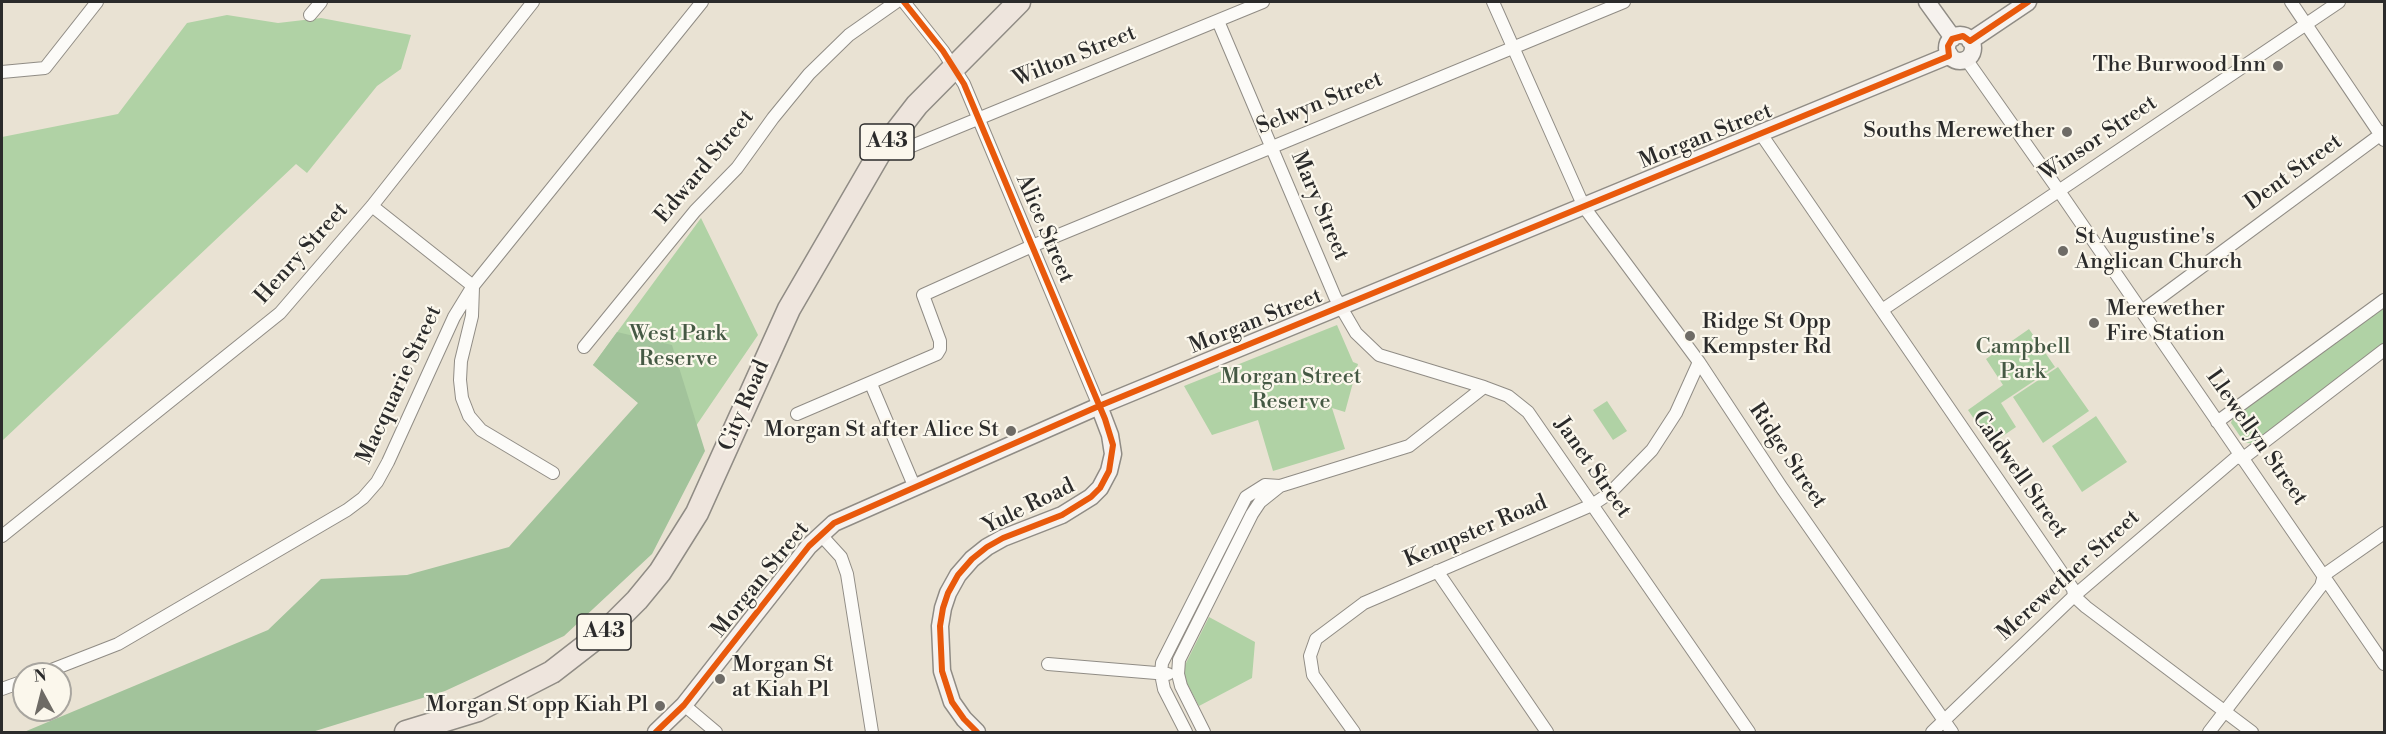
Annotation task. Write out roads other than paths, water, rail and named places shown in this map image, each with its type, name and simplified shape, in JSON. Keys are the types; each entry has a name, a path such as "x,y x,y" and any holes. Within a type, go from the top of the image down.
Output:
{"highway":[{"name":"City Road","path":"406,732 478,710 552,672 610,627 637,600 681,541 697,513 789,309 857,190 891,136 917,105 1018,2"}],"street":[{"path":"2,72 45,68 97,2"},
{"path":"310,15 321,2"},
{"name":"Henry Street","path":"2,536 280,314 372,206 533,2"},
{"name":"Macquarie Street","path":"72,662 118,644 338,516 363,498 377,482 388,462 454,317 473,286 702,2"},
{"name":"Edward Street","path":"584,347 695,211 737,168 773,118 809,74 849,35 896,2"},
{"name":"Alice Street","path":"904,2 954,67 964,84 1099,406"},
{"name":"Wilton Street","path":"902,150 1263,2"},
{"name":"Ridge Street","path":"1493,2 1584,207 1699,362 1789,498 1952,732"},
{"name":"Selwyn Street","path":"871,384 937,354 940,349 940,341 923,295 1032,246 1624,2"},
{"path":"1927,2 1953,38"},
{"path":"1970,41 2028,2"},
{"path":"2291,2 2383,136"},
{"name":"Winsor Street","path":"1882,310 2339,2"},
{"name":"Mary Street","path":"1218,21 1340,307"},
{"path":"1963,36 1970,41 1973,51 1966,59 1958,61 1950,55 1948,46 1953,38 1963,36"},
{"name":"Morgan Street","path":"656,732 684,705 820,534 834,524 1099,406 1950,55"},
{"name":"Llewellyn Street","path":"1966,59 2060,191 2240,457 2385,664"},
{"name":"Caldwell Street","path":"1761,134 2073,589 2074,596 2086,608 2252,732"},
{"name":"Dent Street","path":"2142,312 2383,136"},
{"path":"372,206 473,286 472,316 461,361 460,380 462,398 469,416 488,435 553,473"},
{"path":"2217,422 2385,300"},
{"name":"Janet Street","path":"1340,307 1356,333 1379,355 1508,396 1528,412 1749,732"},
{"name":"Merewether Street","path":"1932,732 2074,596 2240,457 2385,351"},
{"name":"Kempster Road","path":"1354,732 1313,675 1310,656 1316,639 1364,603 1592,505 1611,493 1652,450 1676,413 1699,362"},
{"path":"797,414 871,384 915,488"},
{"path":"1186,732 1164,689 1161,674 1162,663 1246,497 1265,485 1280,486 1408,446 1484,387"},
{"name":"Yule Road","path":"977,732 952,702 944,679 940,626 948,592 958,575 987,547 1003,538 1062,515 1091,497 1100,488 1109,471 1113,453 1110,435 1099,406"},
{"path":"1204,732 1180,686 1179,660 1252,514 1260,502 1280,486"},
{"path":"2209,732 2321,586 2324,575 2385,533"},
{"path":"820,534 841,557 847,574 872,732"},
{"path":"1437,571 1547,732"},
{"path":"1048,664 1178,674"},
{"path":"684,705 716,732"}],"place":[{"name":"The Burwood Inn","path":"2278,66"},
{"name":"Souths Merewether","path":"2067,132"},
{"name":"St Augustine's Anglican Church","path":"2063,251"},
{"name":"Merewether Fire Station","path":"2094,323"},
{"name":"Ridge St Opp Kempster Rd","path":"1690,336"},
{"name":"Morgan St after Alice St","path":"1011,431"},
{"name":"Morgan St at Kiah Pl","path":"720,679"},
{"name":"Morgan St opp Kiah Pl","path":"660,706"}],"park label":[{"name":"West Park Reserve","path":"678,348"},
{"name":"Campbell Park","path":"2023,360"},
{"name":"Morgan Street Reserve","path":"1291,390"}]}
